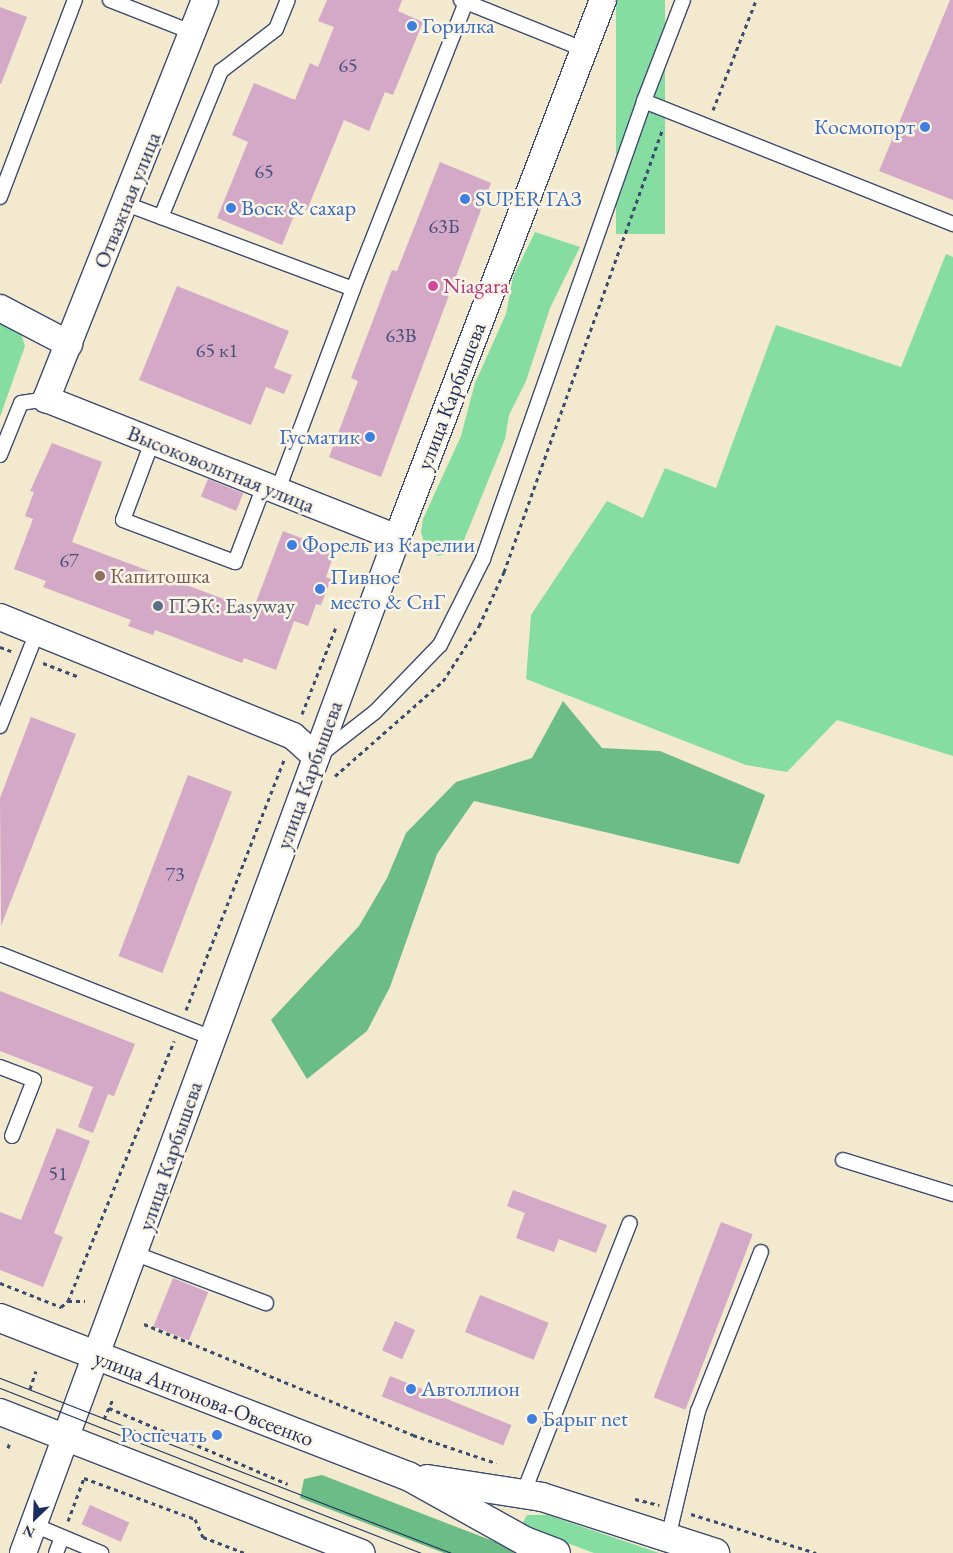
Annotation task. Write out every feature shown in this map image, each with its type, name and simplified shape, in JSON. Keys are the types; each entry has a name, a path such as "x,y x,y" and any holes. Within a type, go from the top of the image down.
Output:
{"main road":[{"name":"улица Антонова-Овсеенко","path":"0,1318 408,1476 525,1541 556,1553"},
{"name":"улица Антонова-Овсеенко","path":"408,1476 526,1484 542,1497 715,1553"}],"street":[{"name":"Отважная улица","path":"46,399 126,204 194,33 205,0"},
{"name":"улица Карбышева","path":"23,1553 66,1438 74,1406 136,1254 210,1037 397,538 603,0"},
{"path":"0,308 69,344"},
{"name":"Высоковольтная улица","path":"46,399 397,538"},
{"path":"0,617 293,736 316,757"},
{"path":"0,1412 361,1553"}],"lane":[{"path":"0,198 75,0"},
{"path":"110,0 194,33"},
{"path":"161,217 221,71 276,29 288,0"},
{"path":"316,757 376,712 440,645 483,558 644,101 683,0"},
{"path":"152,442 122,520 235,562 271,489 353,289 463,1 583,49"},
{"path":"644,101 953,224"},
{"path":"126,204 353,289"},
{"path":"0,455 22,403 46,399"},
{"path":"0,726 37,632"},
{"path":"0,954 210,1037"},
{"path":"0,1067 34,1080 12,1136"},
{"path":"843,1160 953,1194"},
{"path":"526,1484 630,1223"},
{"path":"668,1538 698,1411 761,1252"},
{"path":"136,1254 266,1303"},
{"path":"34,1525 101,1553"},
{"path":"56,1553 62,1537"}],"path":[{"path":"706,126 756,0"},
{"path":"0,1283 61,1307 68,1301 180,1026 339,619"},
{"path":"68,1301 85,1301"},
{"path":"144,1324 413,1435 526,1484"},
{"path":"30,1389 36,1371"},
{"path":"104,1419 113,1399"},
{"path":"109,1408 288,1484"},
{"path":"62,1537 84,1478 195,1520 202,1537 245,1553"},
{"path":"626,1497 675,1508 816,1553"}],"green space":[{"path":"616,0 665,0 665,234 616,234"},
{"path":"535,232 580,247 550,308 526,381 509,415 505,439 460,550 438,556 425,546 421,532 423,519 461,436 475,383 506,314 513,277"},
{"path":"946,254 953,257 953,756 837,720 787,772 746,765 526,679 531,615 607,501 643,518 665,468 716,488 776,325 901,367"},
{"path":"0,322 21,334 25,346 0,417"},
{"path":"563,701 602,748 660,751 765,795 739,864 474,801 437,854 390,987 367,1031 307,1079 271,1020 359,926 387,878 406,833 456,782 532,758"},
{"path":"322,1475 524,1553 444,1553 300,1498 304,1479"},
{"path":"527,1515 548,1515 659,1553 594,1553 527,1528 523,1522"}],"building":[{"path":"327,0 402,0 398,11 423,22 393,95 385,92 369,131 344,120 307,210 298,206 282,245 217,218 248,142 232,135 254,83 295,100 310,63 318,67 334,27 318,21"},
{"name":"Космопорт","path":"950,0 953,0 953,200 879,171"},
{"path":"0,7 27,17 1,84 0,84"},
{"path":"440,162 491,183 381,477 329,457 358,381 351,378 392,270 397,271"},
{"path":"177,286 289,331 274,368 292,375 284,394 266,387 251,425 139,380"},
{"path":"52,443 102,462 72,542 253,610 283,531 335,551 326,577 331,579 321,605 316,604 308,626 294,621 276,670 244,658 242,663 155,630 153,635 128,626 131,620 43,587 46,581 14,569 33,519 25,516 34,492 30,491"},
{"path":"208,479 243,493 236,511 201,497"},
{"path":"31,717 76,734 1,926 0,798"},
{"path":"188,775 232,792 162,973 118,956"},
{"path":"0,991 135,1044 114,1096 108,1094 93,1133 78,1127 93,1087 0,1051"},
{"path":"57,1128 90,1141 54,1233 63,1237 43,1287 0,1270 0,1212 21,1220"},
{"path":"513,1190 607,1225 596,1253 559,1239 554,1252 516,1238 525,1213 507,1206"},
{"path":"721,1222 753,1234 685,1410 654,1398"},
{"path":"173,1278 208,1292 189,1340 154,1326"},
{"path":"480,1295 549,1323 534,1360 465,1332"},
{"path":"395,1321 415,1330 402,1359 382,1350"},
{"path":"390,1376 511,1425 503,1445 382,1396"},
{"path":"90,1505 129,1522 121,1542 81,1524"}],"tram line":[{"path":"0,1378 451,1553"},
{"path":"0,1388 422,1553"}],"place":[{"name":"Горилка","path":"412,26"},
{"name":"Космопорт","path":"925,127"},
{"name":"SUPER ГАЗ","path":"465,199"},
{"name":"Воск & сахар","path":"231,208"},
{"name":"Niagara","path":"433,286"},
{"name":"Гусматик","path":"370,437"},
{"name":"Форель из Карелии","path":"292,545"},
{"name":"Капитошка","path":"100,576"},
{"name":"Пивное место & СнГ","path":"320,589"},
{"name":"ПЭК: Easyway","path":"158,606"},
{"name":"Автоллион","path":"411,1389"},
{"name":"Барыг net","path":"532,1419"},
{"name":"Роспечать","path":"217,1435"}]}
